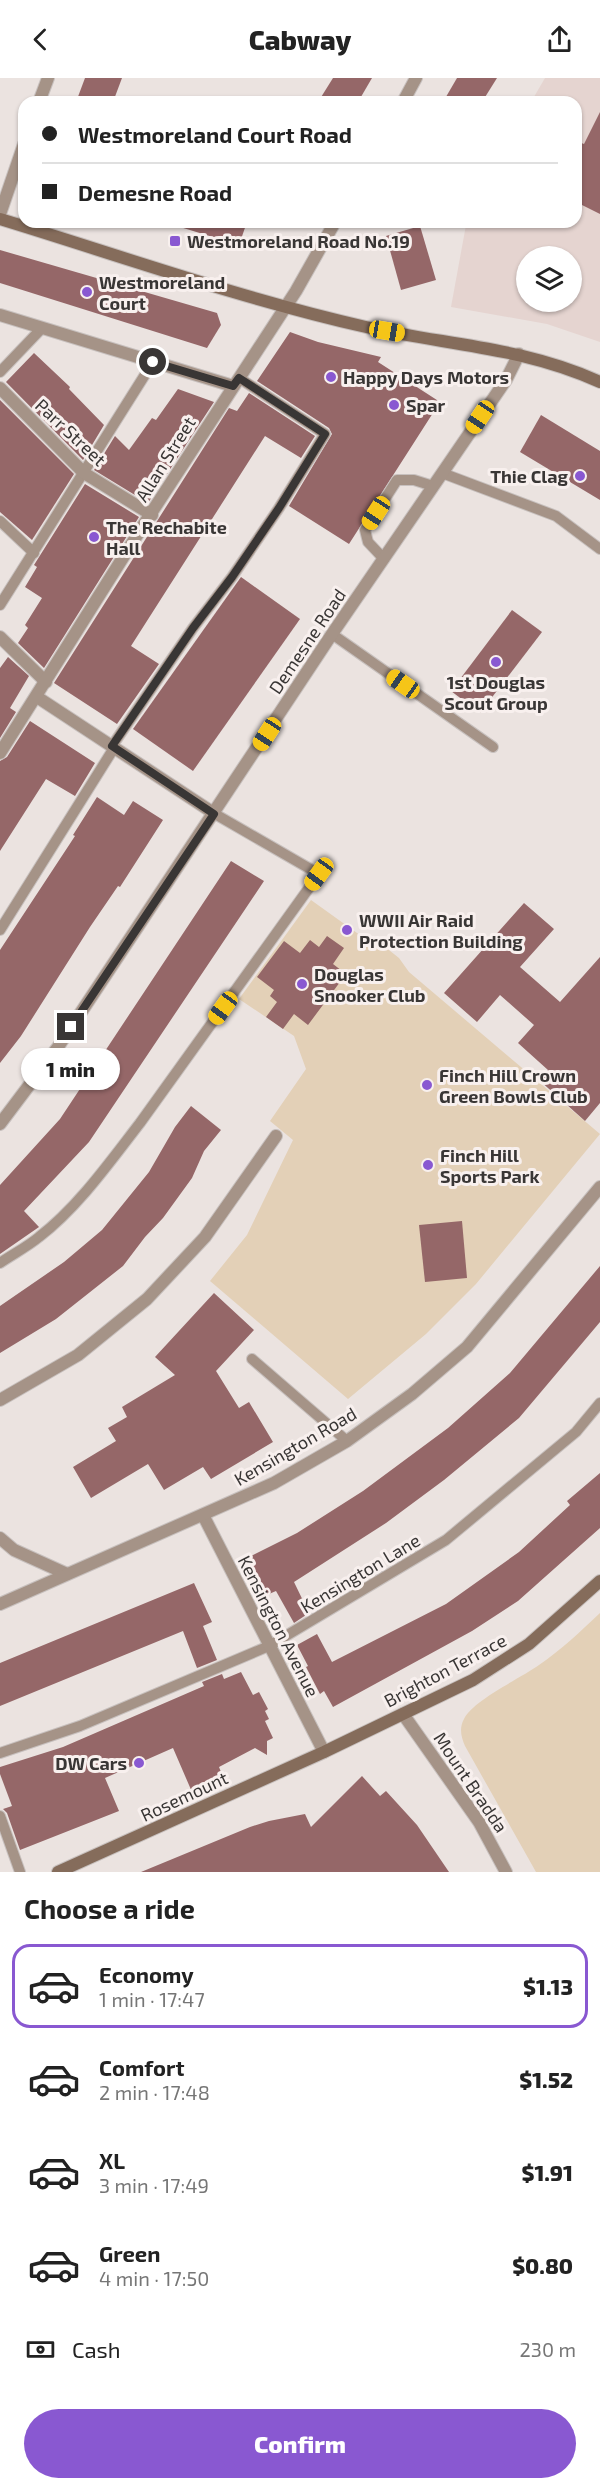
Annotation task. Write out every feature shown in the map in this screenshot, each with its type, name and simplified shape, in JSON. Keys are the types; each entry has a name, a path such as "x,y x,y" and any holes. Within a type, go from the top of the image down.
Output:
{"main road":[{"path":"0,219 18,224"},
{"path":"29,228 285,306 368,327 519,354 600,382"},
{"name":"Brighton Terrace","path":"324,1752 473,1680 529,1644 600,1581"},
{"name":"Rosemount","path":"58,1872 324,1752"}],"street":[{"path":"41,96 48,78"},
{"path":"406,96 416,78"},
{"path":"0,214 18,162"},
{"name":"Allan Street","path":"0,753 285,306 331,228"},
{"path":"0,315 153,362 236,382"},
{"name":"Demesne Road","path":"0,1124 58,1047 332,634 506,380 519,354"},
{"name":"Parr Street","path":"0,388 84,473 152,514"},
{"path":"0,637 46,682"},
{"path":"37,697 214,814"},
{"path":"0,1400 78,1355 147,1299 205,1237 276,1136"},
{"name":"Kensington Road","path":"0,1604 274,1483 347,1441 412,1394 468,1347 600,1187"},
{"name":"Kensington Avenue","path":"203,1515 324,1752"},
{"path":"0,1538 14,1550 67,1574"},
{"name":"Mount Bradda","path":"403,1714 479,1822 506,1872"}],"lane":[{"path":"0,372 42,328"},
{"path":"0,605 153,362"},
{"path":"0,930 113,747 193,628 232,577 279,508 325,434 236,382"},
{"path":"442,473 556,516 600,549"},
{"path":"384,559 368,542 365,530 397,480 414,480 433,486"},
{"path":"0,521 33,553"},
{"path":"332,634 493,747"},
{"path":"0,1263 39,1237 73,1205 109,1163 140,1124 319,874 214,814"},
{"path":"252,1359 347,1441"},
{"name":"Kensington Lane","path":"0,1753 80,1726 269,1646 446,1540 576,1432 600,1403"},
{"path":"0,1816 20,1872"}],"shaded area":[{"path":"545,78 600,78 600,342 547,324 451,307 465,228 582,228 582,96 534,96"},
{"name":"Finch Hill Sports Park","path":"311,900 364,938 370,935 399,958 409,972 600,1134 476,1284 426,1334 348,1399 210,1281 247,1235 293,1140 270,1121 306,1069 294,1036 239,999"},
{"path":"600,1613 600,1872 536,1872 465,1746 461,1726 477,1704 547,1659"}],"building":[{"path":"85,78 122,78 115,96 78,96"},
{"path":"333,78 372,78 362,96 322,96"},
{"path":"457,78 497,78 486,96 446,96"},
{"path":"600,112 600,214 582,205 582,143 584,144"},
{"path":"183,228 245,228 239,245"},
{"path":"421,228 436,280 401,290 386,236"},
{"name":"Westmoreland Court","path":"0,250 217,313 221,325 207,348 0,283"},
{"path":"290,332 318,342 381,357 378,362 440,402 349,544 289,506 332,434 329,428 257,381"},
{"path":"34,353 70,387 69,389 104,425 83,460 6,382"},
{"path":"178,389 214,402 148,503 94,470 115,436 129,450 152,418 156,420"},
{"path":"249,393 315,436 301,458 265,436 131,646 159,664 117,724 54,683 229,408 237,411"},
{"path":"0,400 74,474 32,540 0,512"},
{"name":"Thie Clag","path":"541,415 600,451 600,500 520,452"},
{"path":"85,484 139,517 44,668 18,643 28,628 25,625 42,598 25,587 37,567 34,565"},
{"path":"241,577 300,619 193,771 133,729"},
{"name":"1st Douglas Scout Group","path":"512,610 542,632 480,713 451,691"},
{"path":"8,657 29,676 10,708 16,712 0,738 0,668"},
{"path":"30,721 95,763 75,796 46,779 0,851 0,761 7,757"},
{"path":"97,797 124,815 133,801 163,820 120,887 118,886 90,927 21,1036 0,1063 0,950 75,836 73,835"},
{"path":"231,861 264,881 89,1142 24,1211 39,1227 0,1254 0,1185 60,1119"},
{"path":"524,903 554,929 520,967 560,1002 600,957 600,1103 585,1121 539,1080 548,1070 518,1043 534,1025 500,995 477,1022 444,993"},
{"name":"Douglas Snooker Club","path":"327,936 344,948 333,964 346,974 308,1025 294,1014 283,1029 266,1017 277,1002 270,996 274,990 257,977 284,941 300,953 310,940 319,947"},
{"path":"191,1106 221,1130 204,1151 192,1178 163,1218 123,1266 56,1319 0,1353 0,1306 64,1262 102,1230 149,1172 175,1127"},
{"path":"462,1221 467,1278 425,1282 419,1225"},
{"path":"600,1266 600,1322 519,1418 444,1480 386,1523 294,1582 309,1613 294,1623 276,1591 262,1597 243,1560 297,1533 363,1491 448,1428 510,1373"},
{"path":"214,1293 254,1330 216,1371 239,1408 249,1402 273,1442 211,1479 203,1467 164,1490 148,1464 91,1498 73,1467 116,1441 108,1428 127,1417 122,1407 175,1375 155,1357"},
{"path":"600,1473 600,1528 518,1601 472,1631 333,1707 324,1691 320,1694 297,1645 317,1634 332,1662 446,1604 519,1552 570,1505 567,1501"},
{"path":"194,1583 212,1622 203,1626 217,1660 197,1668 183,1631 0,1706 0,1663"},
{"path":"241,1672 253,1695 259,1692 268,1709 265,1711 269,1719 265,1721 273,1738 267,1741 267,1755 255,1748 219,1767 223,1777 192,1792 173,1748 105,1778 119,1811 20,1850 7,1813 3,1809 12,1806 0,1774 0,1767 63,1747 204,1686 202,1682 222,1674 224,1679"},
{"path":"362,1776 380,1796 386,1791 417,1825 449,1872 141,1872 269,1821 305,1814 311,1827"}],"place":[{"name":"Westmoreland Road No.19","path":"175,241"},
{"name":"Westmoreland Court","path":"87,292"},
{"name":"Happy Days Motors","path":"331,377"},
{"name":"Spar","path":"394,405"},
{"name":"Thie Clag","path":"580,476"},
{"name":"The Rechabite Hall","path":"94,537"},
{"name":"1st Douglas Scout Group","path":"496,662"},
{"name":"WWII Air Raid Protection Building","path":"347,930"},
{"name":"Douglas Snooker Club","path":"302,984"},
{"name":"Finch Hill Crown Green Bowls Club","path":"427,1085"},
{"name":"Finch Hill Sports Park","path":"428,1165"},
{"name":"DW Cars","path":"139,1763"}],"route":[{"path":"71,1027 214,814 112,746 193,628 232,577 325,434 239,378 233,386 153,362"}]}
